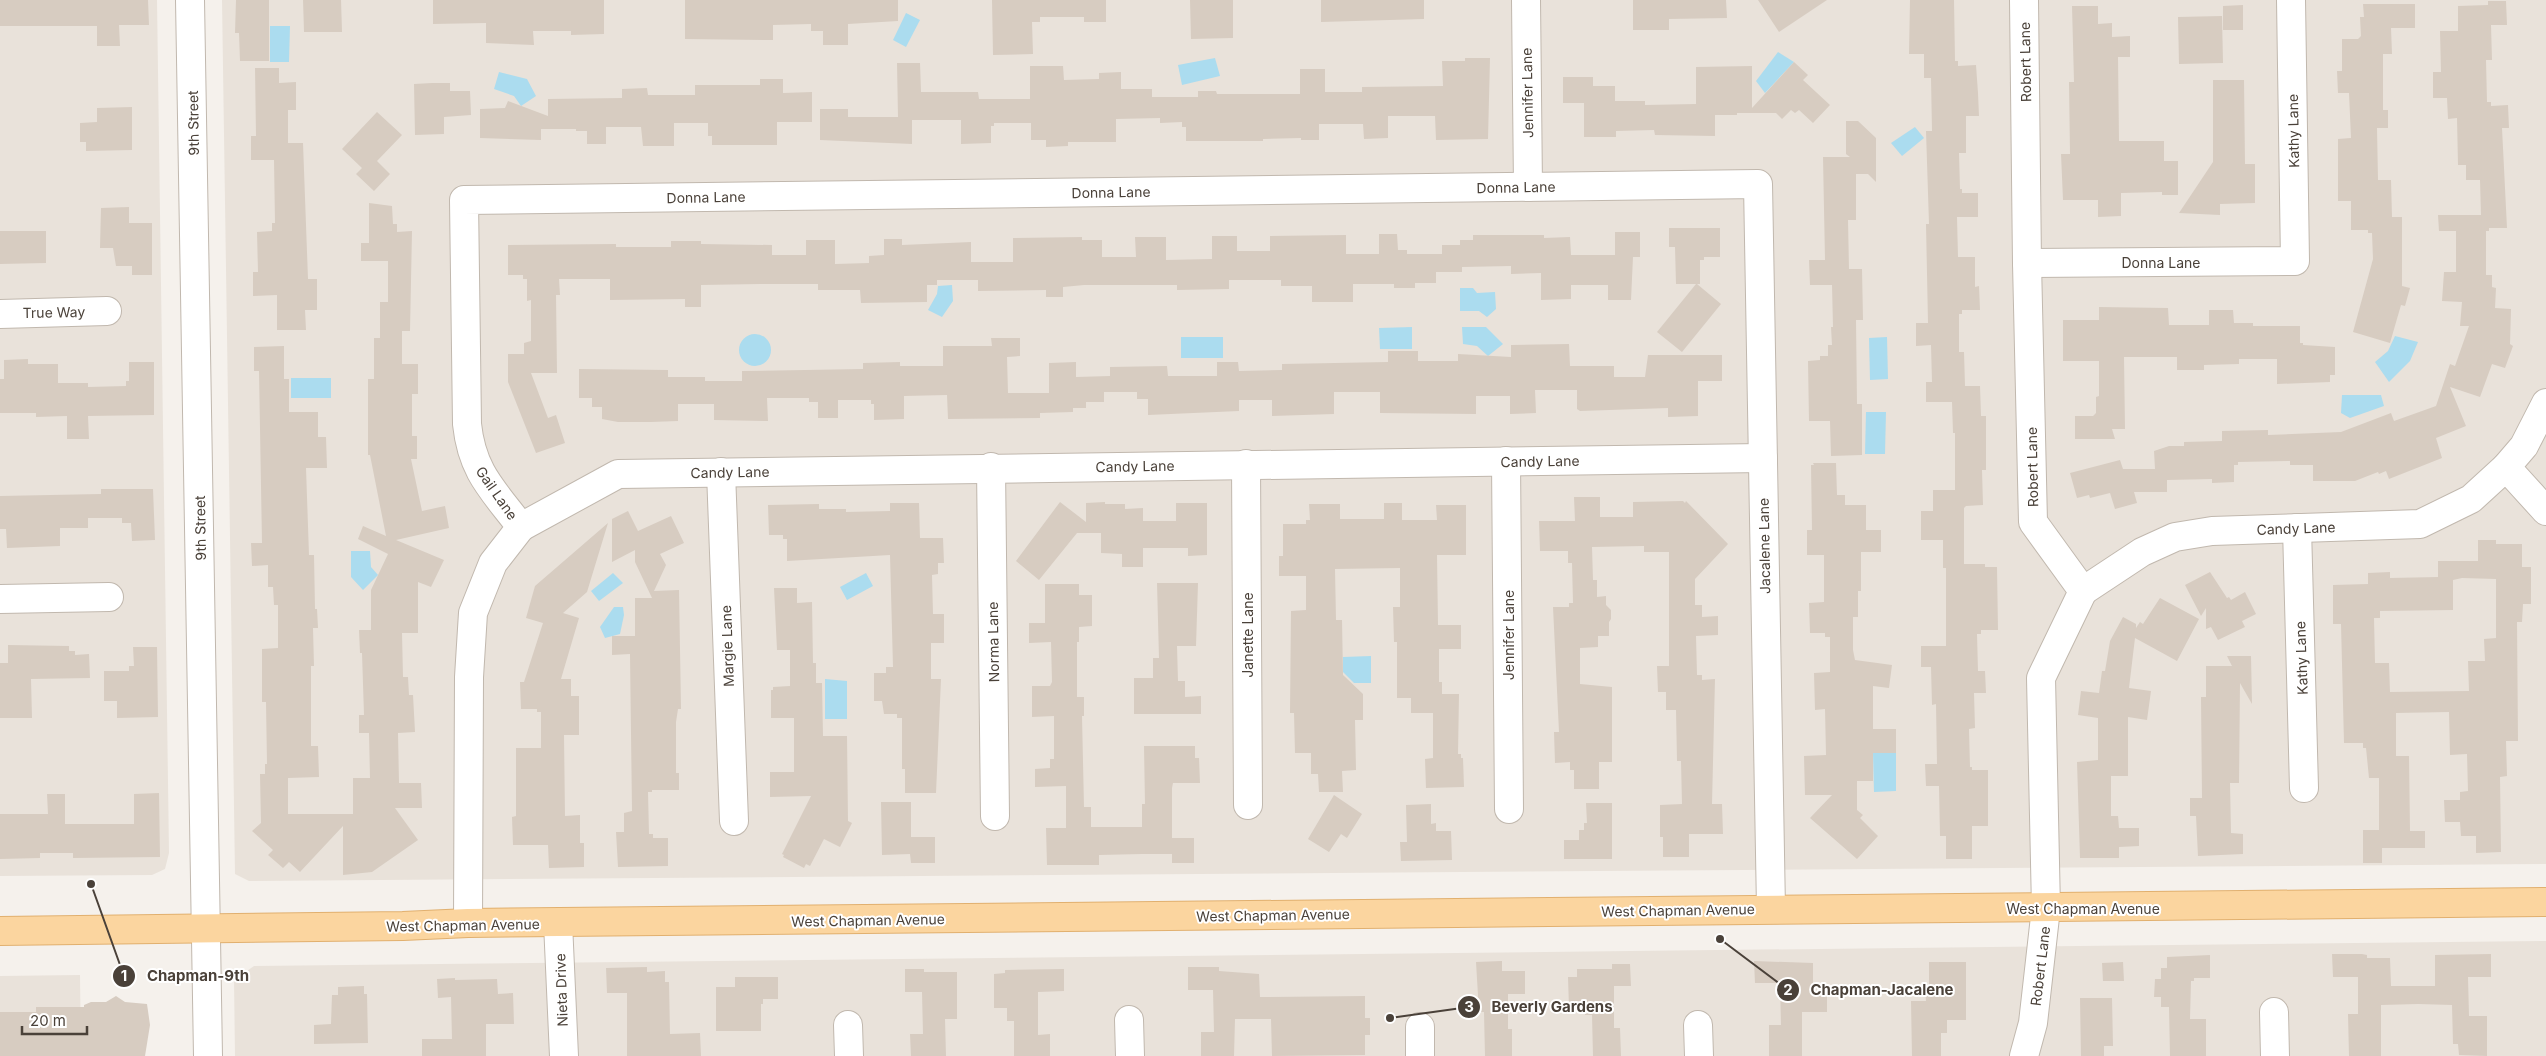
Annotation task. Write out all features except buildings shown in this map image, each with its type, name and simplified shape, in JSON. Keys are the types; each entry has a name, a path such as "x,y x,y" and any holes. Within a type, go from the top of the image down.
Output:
{"main road":[{"name":"West Chapman Avenue","path":"0,931 206,929 468,923 2546,902"}],"street":[{"name":"9th Street","path":"190,0 208,1056"},
{"name":"Jennifer Lane","path":"1526,0 1528,186"},
{"name":"Robert Lane","path":"2024,0 2027,263 2033,522 2083,591 2041,678 2046,908 2033,1023 2024,1056"},
{"name":"Kathy Lane","path":"2291,0 2295,261"},
{"name":"Donna Lane","path":"464,200 1758,184"},
{"name":"Jacalene Lane","path":"1758,184 1770,909"},
{"name":"Gail Lane","path":"464,200 467,424 470,448 481,474 521,527 493,563 473,613 469,677 468,923"},
{"name":"Donna Lane","path":"2027,263 2295,261"},
{"name":"True Way","path":"0,314 108,311"},
{"name":"Candy Lane","path":"2083,591 2142,552 2175,537 2212,532 2420,524 2471,499 2506,466 2524,446 2546,403"},
{"name":"Candy Lane","path":"521,527 618,474 991,467 1763,458"},
{"name":"Jennifer Lane","path":"1506,462 1509,809"},
{"name":"Janette Lane","path":"1246,464 1248,805"},
{"path":"2506,466 2546,511"},
{"name":"Norma Lane","path":"991,467 995,816"},
{"name":"Margie Lane","path":"721,472 734,820"},
{"name":"Kathy Lane","path":"2297,528 2304,788"},
{"path":"0,599 109,597"},
{"name":"Nieta Drive","path":"558,923 564,1056"},
{"path":"2274,1012 2275,1056"},
{"path":"1129,1020 1130,1056"},
{"path":"848,1025 848,1056"},
{"path":"1698,1025 1699,1056"},
{"path":"1420,1026 1420,1056"}],"shaded area":[{"path":"0,0 157,0 169,853 165,869 152,875 0,876"},
{"path":"222,0 2546,0 2546,864 249,881 235,874"},
{"path":"2546,941 2546,1056 235,1056 234,980 254,966"},
{"path":"80,975 81,1056 0,1056 0,976"}],"water":[{"path":"906,13 920,20 906,47 893,40"},
{"path":"270,26 290,26 289,62 270,62"},
{"path":"1778,52 1794,62 1765,93 1756,81"},
{"path":"1215,58 1220,76 1182,85 1178,65"},
{"path":"499,72 527,79 536,96 521,106 514,96 494,89"},
{"path":"1915,127 1924,138 1902,156 1891,143"},
{"path":"952,285 953,301 942,317 928,310 937,294 938,286"},
{"path":"1460,288 1473,288 1477,293 1495,292 1496,309 1487,317 1479,311 1460,311"},
{"path":"1412,327 1412,349 1380,349 1379,328"},
{"path":"1462,327 1486,327 1503,344 1488,356 1477,346 1463,344"},
{"path":"755,334 766,339 771,350 766,361 755,366 744,361 739,350 744,339"},
{"path":"2395,336 2418,342 2410,361 2389,382 2375,362 2388,351"},
{"path":"1181,337 1223,337 1223,358 1181,358"},
{"path":"1887,337 1888,379 1870,380 1869,338"},
{"path":"291,378 331,378 331,398 291,398"},
{"path":"2342,395 2381,395 2384,406 2350,418 2341,413"},
{"path":"1866,412 1886,412 1885,454 1865,454"},
{"path":"351,551 370,551 371,567 378,575 363,590 351,577"},
{"path":"613,573 623,583 599,601 591,591"},
{"path":"866,573 873,586 847,600 840,587"},
{"path":"614,607 623,607 624,615 620,634 605,638 600,627"},
{"path":"1371,656 1371,683 1354,683 1343,672 1343,657"},
{"path":"825,679 847,681 847,719 825,719"},
{"path":"1873,753 1896,753 1896,791 1874,792"}],"place":[{"name":"Chapman-9th","path":"91,884"},
{"name":"Chapman-Jacalene","path":"1720,939"},
{"name":"Beverly Gardens","path":"1390,1018"}]}
